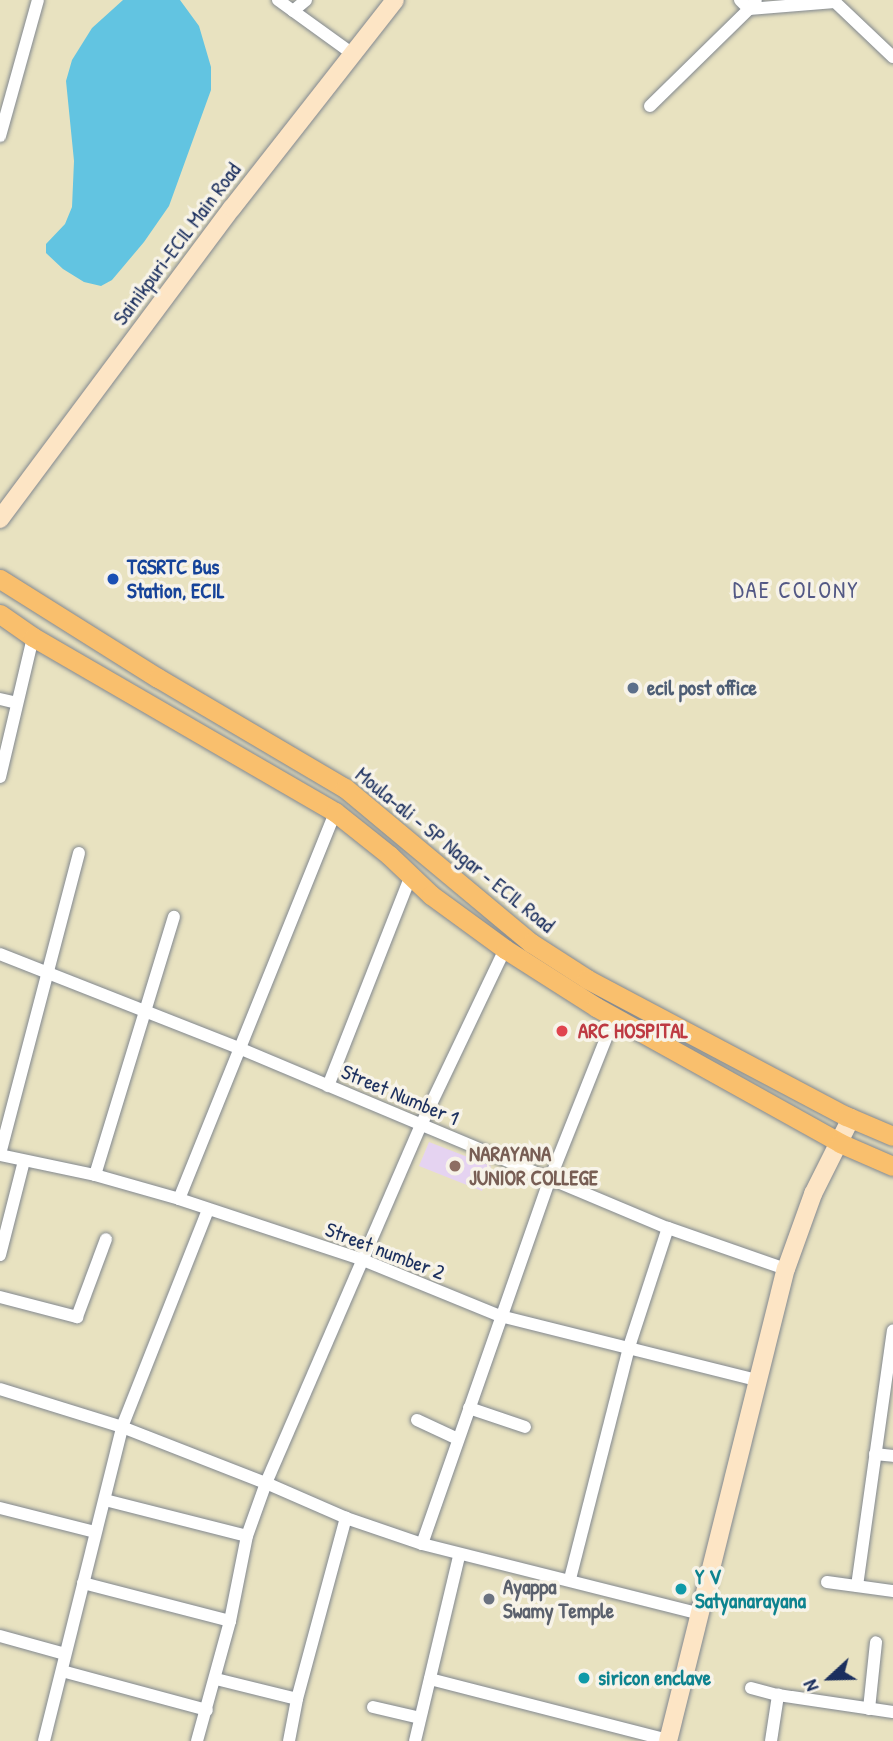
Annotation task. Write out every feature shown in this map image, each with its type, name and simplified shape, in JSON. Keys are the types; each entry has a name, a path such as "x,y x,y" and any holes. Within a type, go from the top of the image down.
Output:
{"main road":[{"name":"Moula-ali - SP Nagar - ECIL Road","path":"0,579 158,678 345,788 531,943 587,979 850,1118 893,1136"},
{"name":"Moula-ali - SP Nagar - ECIL Road","path":"0,614 33,637 335,812 431,895 505,949 614,1018 840,1143 893,1166"}],"street":[{"path":"0,136 38,0"},
{"path":"278,0 353,54"},
{"path":"293,11 306,0"},
{"path":"650,106 748,3 836,1 893,57"},
{"name":"Sainikpuri-ECIL Main Road","path":"2,515 232,208 391,2"},
{"path":"0,777 33,637"},
{"path":"0,699 18,704"},
{"path":"178,1199 335,812"},
{"path":"0,1155 79,853"},
{"path":"328,1086 411,875"},
{"path":"95,1175 174,916"},
{"path":"197,1741 216,1679 247,1536 267,1483 421,1125 505,949"},
{"name":"Street Number 1","path":"0,954 239,1048 668,1228 786,1269"},
{"path":"422,1544 550,1178 614,1018"},
{"path":"430,1679 668,1740 756,1380 786,1269 813,1194 850,1118"},
{"name":"Street number 2","path":"0,1155 95,1175 178,1199 363,1261 500,1316 756,1380"},
{"path":"0,1255 24,1161"},
{"path":"44,1741 121,1427 208,1210"},
{"path":"570,1579 629,1347 668,1228"},
{"path":"0,1297 77,1317 106,1239"},
{"path":"857,1586 893,1331"},
{"path":"0,1389 121,1427 267,1483 346,1518 459,1556 570,1579 700,1614"},
{"path":"469,1408 525,1427"},
{"path":"417,1420 458,1439"},
{"path":"875,1454 893,1456"},
{"path":"104,1500 247,1536"},
{"path":"0,1508 95,1532"},
{"path":"289,1741 297,1699 346,1518"},
{"path":"415,1741 459,1556"},
{"path":"827,1582 893,1591"},
{"path":"83,1583 230,1621"},
{"path":"0,1636 65,1654"},
{"path":"869,1709 876,1642"},
{"path":"62,1671 207,1710"},
{"path":"216,1679 297,1699"},
{"path":"751,1688 778,1695 893,1712"},
{"path":"771,1741 778,1695"},
{"path":"373,1707 420,1718"}],"shaded area":[{"name":"NARAYANA JUNIOR COLLEGE","path":"429,1142 491,1166 482,1191 419,1166"}],"water":[{"path":"123,0 180,0 199,26 211,67 211,90 169,206 144,242 112,280 101,286 84,282 63,269 46,253 46,244 65,224 72,207 74,161 66,81 72,60 92,28"}],"place":[{"name":"TGSRTC Bus Station, ECIL","path":"113,579"},
{"name":"ecil post office","path":"633,688"},
{"name":"ARC HOSPITAL","path":"562,1031"},
{"name":"NARAYANA JUNIOR COLLEGE","path":"455,1166"},
{"name":"Y V Satyanarayana","path":"681,1589"},
{"name":"Ayappa Swamy Temple","path":"489,1599"},
{"name":"siricon enclave","path":"584,1678"}],"district":[{"name":"DAE COLONY","path":"796,590"}]}
